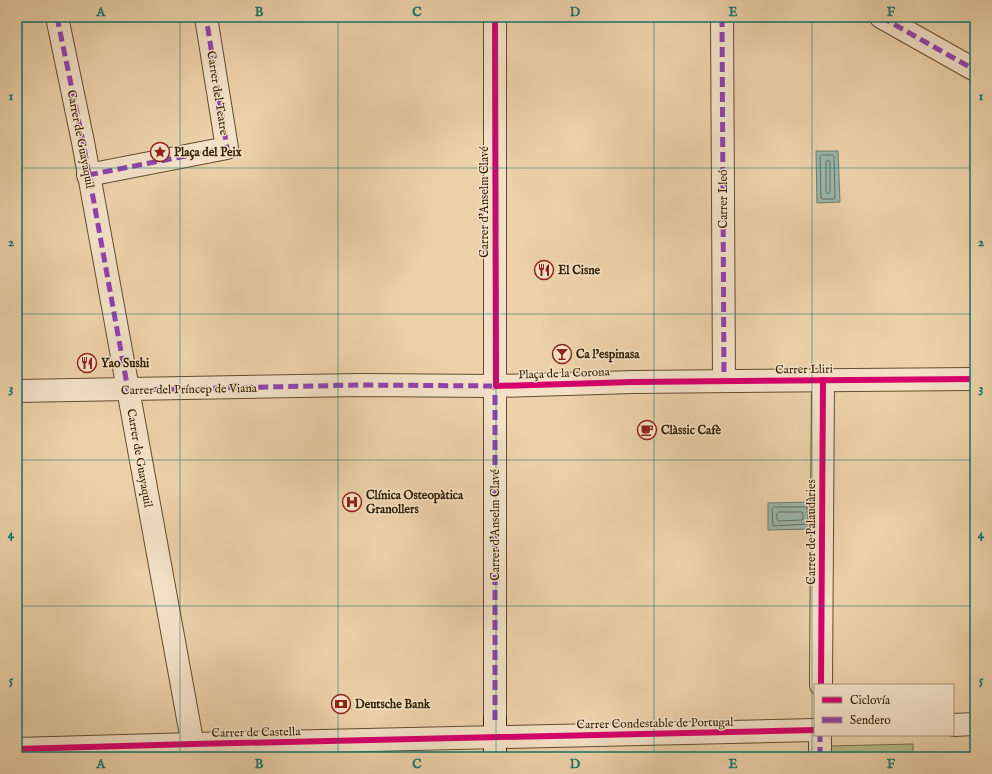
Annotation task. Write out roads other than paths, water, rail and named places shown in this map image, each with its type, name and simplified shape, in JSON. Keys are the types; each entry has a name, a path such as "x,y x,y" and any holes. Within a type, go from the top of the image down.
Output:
{"street":[{"name":"Carrer de Guayaquil","path":"57,17 88,175 194,750"},
{"name":"Carrer del Teatre","path":"88,175 227,148 206,17"},
{"name":"Carrer d'Anselm Clavé","path":"495,17 495,738"},
{"name":"Carrer Lleó","path":"722,17 724,381"},
{"path":"881,17 975,70"},
{"name":"Carrer Lliri","path":"633,382 975,379"},
{"name":"Carrer de Palaudàries","path":"821,684 823,380"},
{"name":"Plaça de la Corona","path":"360,385 496,386 633,382"},
{"name":"Carrer del Príncep de Viana","path":"17,392 360,385"},
{"path":"954,725 975,724"},
{"name":"Carrer Condestable de Portugal","path":"495,738 814,730"},
{"path":"820,736 820,757"},
{"name":"Carrer de Castella","path":"17,749 194,750 495,738"}],"water":[{"path":"816,151 838,151 840,202 817,203"},
{"path":"812,502 813,529 768,530 768,503"}],"place":[{"name":"Plaça del Peix","path":"160,152"},
{"name":"El Cisne","path":"544,270"},
{"name":"Ca l’espinasa","path":"562,354"},
{"name":"Yao Sushi","path":"87,363"},
{"name":"Clàssic Cafè","path":"647,430"},
{"name":"Clínica Osteopàtica Granollers","path":"352,502"},
{"name":"Deutsche Bank","path":"341,704"}]}
